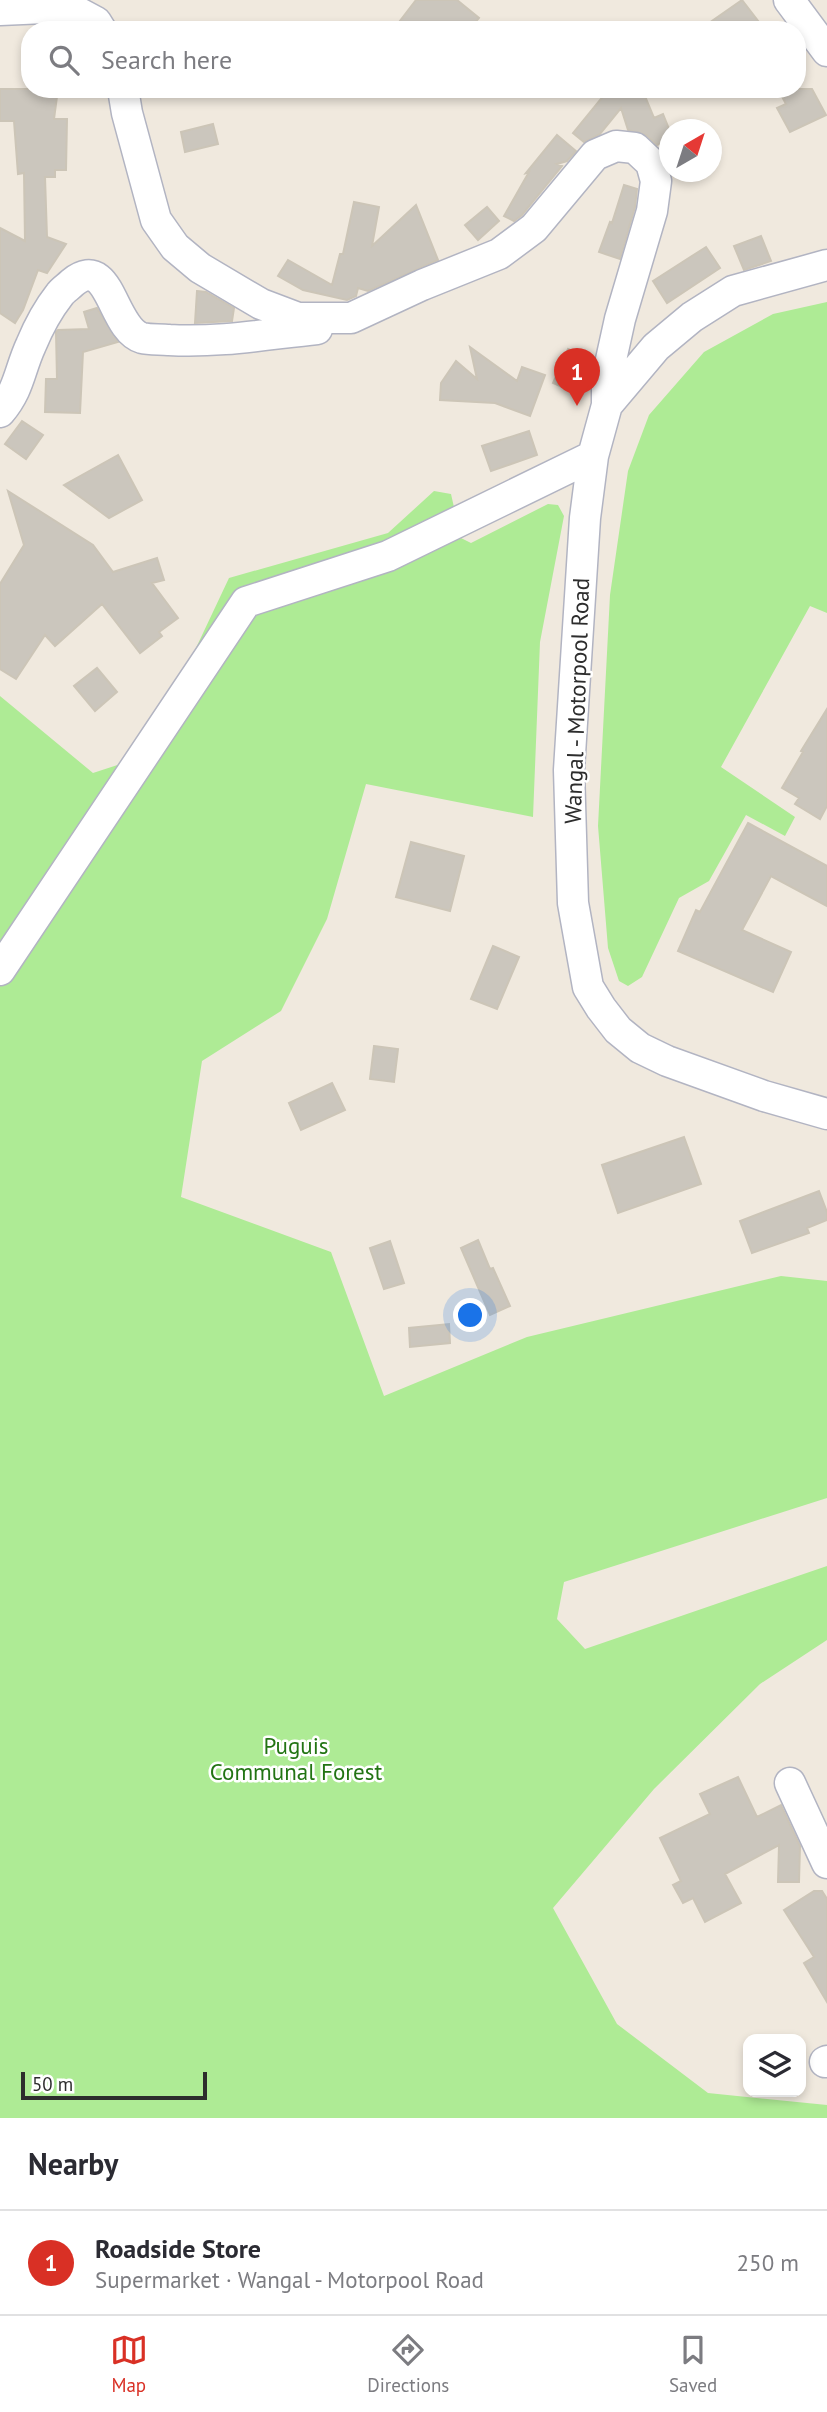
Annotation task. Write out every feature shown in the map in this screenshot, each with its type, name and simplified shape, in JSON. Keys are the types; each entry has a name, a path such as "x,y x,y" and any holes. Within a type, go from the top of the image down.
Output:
{"street":[{"path":"789,0 805,21"},
{"path":"0,10 68,7 94,21"},
{"path":"806,23 827,51"},
{"path":"124,98 156,220 175,247 200,268 261,304 298,318 351,318"},
{"path":"0,412 13,396 30,346 60,293 82,276 91,274 100,279 109,291 120,318 131,332 143,338 191,341 327,327 499,254 534,228 596,155 616,146 635,148 652,163 656,181 652,211 620,318 607,378 607,405"},
{"name":"Wangal - Motorpool Road","path":"827,265 733,291 702,310 656,347 607,405 593,456 585,518 569,770 573,903 588,986 618,1030 640,1048 667,1061 764,1096 827,1114"},
{"path":"0,970 246,602 388,556 593,456"},
{"path":"790,1783 827,1863"}],"green space":[{"path":"827,302 827,613 810,606 721,767 795,817 785,836 746,815 709,881 679,898 642,977 628,986 619,981 608,948 598,826 610,595 628,471 649,415 704,352 773,314"},
{"name":"Puguis Communal Forest","path":"434,491 451,494 461,538 471,543 548,504 558,505 564,516 540,642 533,817 366,784 327,919 281,1011 202,1061 181,1197 331,1252 384,1396 527,1337 781,1276 827,1281 827,1498 564,1582 557,1619 585,1649 827,1566 827,1640 760,1684 654,1789 553,1908 617,2024 708,2093 827,2105 827,2118 0,2118 0,696 93,773 145,756 229,578 388,533"}],"building":[{"path":"416,0 457,0 479,18 476,21 400,21"},
{"path":"742,0 758,21 712,21"},
{"path":"0,89 21,89 21,98 57,98 54,119 67,119 66,170 55,170 55,177 45,177 47,237 66,244 47,273 38,270 23,310 15,323 0,313 0,228 25,241 24,173 18,174 14,121 0,121"},
{"path":"806,89 812,89 826,115 790,132 777,108 786,104 783,98 806,98"},
{"path":"602,98 646,98 654,118 663,114 665,119 659,119 657,145 646,135 628,130 621,108 600,134 584,142 573,133"},
{"path":"213,124 218,144 185,152 181,132"},
{"path":"557,135 576,151 567,161 557,164 562,166 522,215 514,221 504,216 529,172 526,173"},
{"path":"624,185 637,189 635,207 620,259 599,252"},
{"path":"354,202 379,207 372,246 416,205 438,260 368,291 358,288 356,296 347,300 303,290 278,276 288,260 332,285 340,254 343,254"},
{"path":"487,207 499,221 478,240 465,225"},
{"path":"761,236 771,261 744,270 734,246"},
{"path":"706,247 720,268 667,303 653,281"},
{"path":"197,291 206,292 234,308 232,321 195,323"},
{"path":"97,308 118,342 83,352 80,413 45,412 46,379 57,379 56,332 89,329 84,312"},
{"path":"470,347 517,381 522,367 545,375 530,416 495,403 440,400 441,383 456,361 477,379"},
{"path":"568,349 593,360 590,376 581,395 553,383"},
{"path":"22,421 43,435 26,459 5,444"},
{"path":"529,431 537,455 491,471 482,446"},
{"path":"118,455 142,500 109,518 64,485"},
{"path":"8,491 93,545 113,572 157,558 164,580 152,583 178,618 159,632 162,636 140,653 102,604 55,646 45,635 16,679 0,669 0,584 24,545"},
{"path":"97,668 117,692 95,711 74,686"},
{"path":"827,709 827,806 820,819 795,804 799,798 782,788"},
{"path":"748,823 827,866 827,906 771,876 742,930 791,952 773,992 678,951 696,910 700,912"},
{"path":"411,842 464,856 450,911 396,897"},
{"path":"493,946 519,957 497,1009 471,999"},
{"path":"374,1046 398,1049 394,1082 370,1079"},
{"path":"332,1083 345,1110 301,1130 289,1103"},
{"path":"684,1137 701,1184 618,1213 602,1165"},
{"path":"819,1191 827,1212 827,1220 807,1228 809,1233 752,1253 740,1221"},
{"path":"478,1240 510,1306 490,1315 461,1248"},
{"path":"390,1241 404,1283 384,1289 370,1248"},
{"path":"449,1324 450,1343 410,1347 409,1328"},
{"path":"738,1777 757,1817 781,1805 800,1846 799,1882 778,1882 779,1845 725,1874 741,1903 705,1922 693,1898 683,1903 673,1885 681,1881 660,1838 710,1814 700,1794"},
{"path":"814,1891 822,1891 827,1899 827,2002 804,1963 814,1957 784,1910"}],"place":[{"name":"Roadside Store","path":"577,406"}]}
